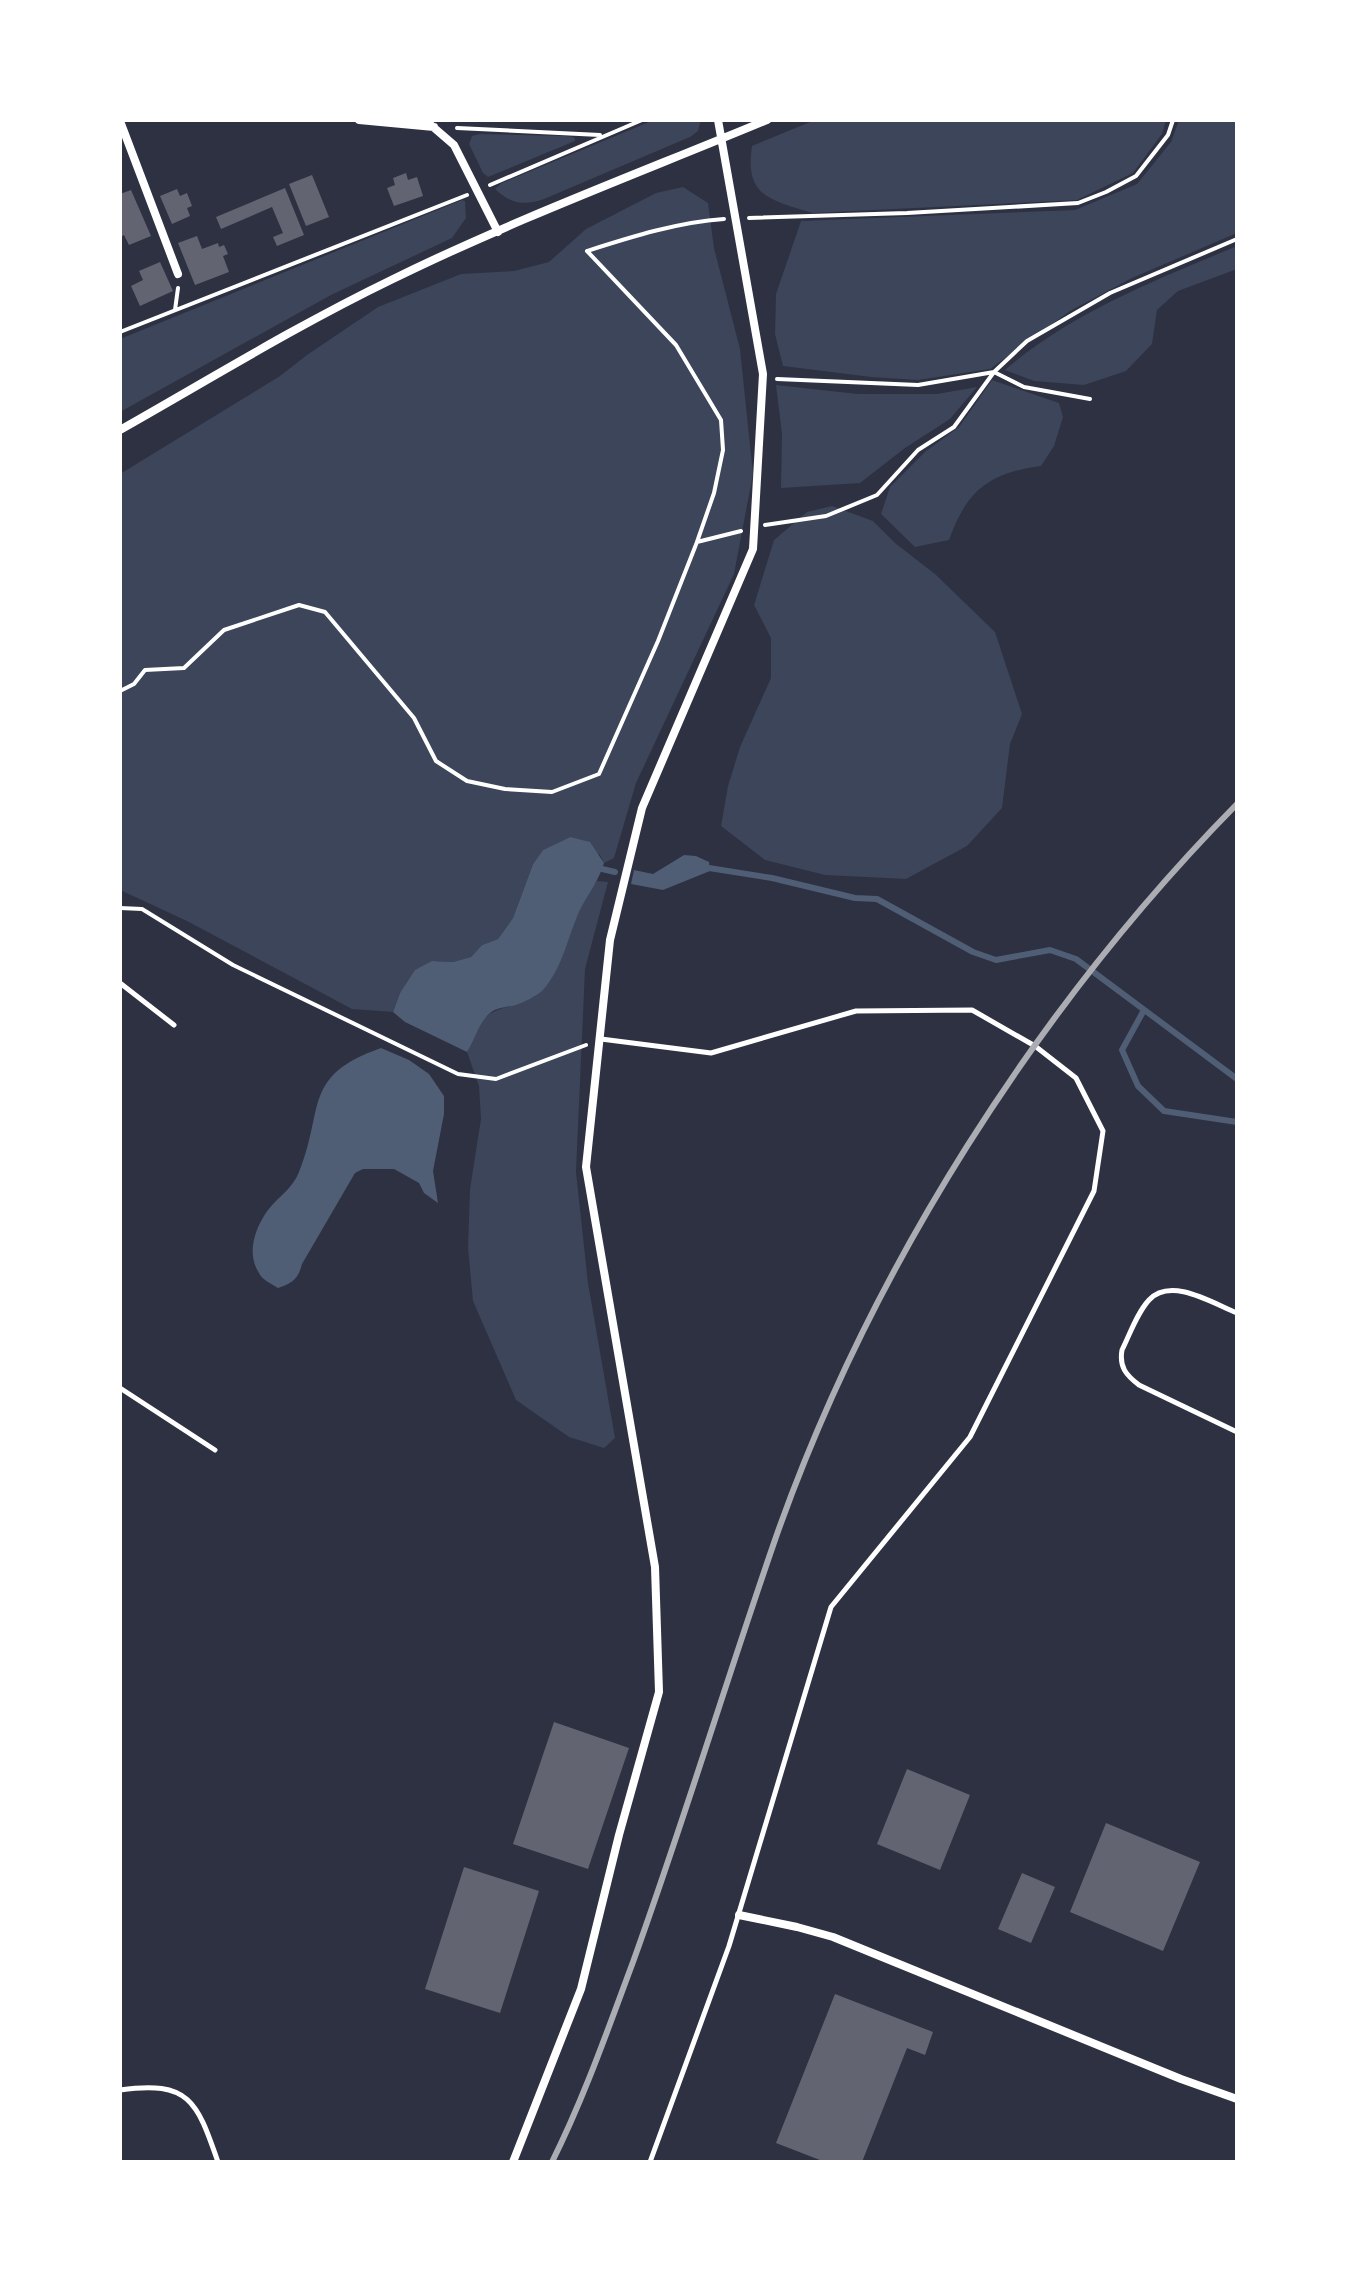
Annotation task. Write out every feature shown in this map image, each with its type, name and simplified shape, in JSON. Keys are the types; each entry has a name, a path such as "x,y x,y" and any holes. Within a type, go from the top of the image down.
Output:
{"street":[{"path":"359,120 435,128"},
{"path":"425,120 454,145 498,232"},
{"path":"513,2162 581,1989 659,1692 655,1567 586,1167 610,940 642,808 753,549 762,378 718,120"},
{"path":"120,430 294,330 393,279 767,120"},
{"path":"120,121 178,274"},
{"path":"739,1915 833,1937 1237,2099"}],"lane":[{"path":"120,983 174,1025"},
{"path":"601,1039 711,1053 856,1011 972,1010 1035,1046 1076,1078 1103,1131 1094,1191 970,1437 831,1607 729,1946 650,2162"},
{"path":"1237,1313 1189,1293 1164,1291 1147,1302 1120,1359 1129,1377 1139,1385 1237,1432"},
{"path":"120,1388 215,1450"},
{"path":"120,2090 149,2086 185,2095 203,2119 218,2162"}],"path":[{"path":"120,332 478,190 642,120"},
{"path":"120,691 134,684 145,670 184,668 224,630 299,605 325,612 414,718 436,761 467,781 505,789 552,792 599,774 658,641 697,542 714,493 723,450 721,420 676,345 587,251 702,220 1078,203 1136,176 1168,135 1173,120"},
{"path":"435,128 605,135"},
{"path":"697,542 754,527 826,516 877,495 918,450 954,427 994,372 1027,341 1110,293 1237,239"},
{"path":"175,310 178,274"},
{"path":"762,378 918,385 994,372 1024,387 1090,399"},
{"path":"120,908 142,909 233,965 458,1074 496,1079 601,1039"}],"shaded area":[{"path":"654,120 701,120 698,131 690,137 544,199 518,202 495,189 502,183"},
{"path":"815,120 1166,120 1162,134 1133,173 1077,200 812,213 764,194 752,176 751,163 752,146"},
{"path":"1179,120 1237,120 1237,233 1132,278 1070,311 990,369 918,380 783,366 775,334 776,294 801,221 1075,210 1137,184 1171,142"},
{"path":"472,136 565,136 573,137 575,141 488,177 469,144"},
{"path":"683,187 708,203 714,248 740,349 753,474 734,574 636,783 614,858 604,863 600,855 570,837 543,850 533,864 513,918 498,939 482,945 471,957 453,962 432,961 400,993 393,1012 352,1009 187,921 120,890 120,474 280,376 378,307 461,274 514,271 549,262 586,229 656,193"},
{"path":"465,201 466,218 452,238 331,295 120,412 120,339"},
{"path":"1237,246 1237,269 1178,291 1157,310 1152,344 1126,371 1084,385 1034,381 1005,370 1031,349 1086,314"},
{"path":"992,380 1059,403 1063,417 1054,446 1041,466 1007,473 982,487 964,508 949,540 915,547 881,514 890,487 926,451 959,427"},
{"path":"776,385 858,394 937,394 977,387 950,419 905,448 860,483 781,488 782,434"},
{"path":"832,506 873,521 895,543 935,574 995,632 1022,714 1010,744 1002,808 967,846 906,879 825,875 765,860 721,826 728,786 740,747 771,678 771,638 754,605 774,540 807,512"},
{"path":"570,837 590,842 604,863 579,912 560,962 543,990 523,1002 488,1015 467,1052 405,1022 393,1012 400,993 415,970 432,961 453,962 471,957 482,945 498,939 513,918 533,864 543,850"},
{"path":"684,855 709,862 710,871 663,890 631,884 634,870 653,874"},
{"path":"597,881 608,882 585,969 576,1172 588,1283 615,1438 604,1448 569,1437 516,1400 473,1301 468,1248 470,1189 481,1119 479,1086 467,1052 486,1017 518,1004"},
{"path":"381,1048 409,1060 429,1074 444,1096 444,1114 433,1171 438,1203 424,1193 419,1183 394,1169 363,1169 355,1173 296,1277 278,1288 262,1278 255,1265 253,1249 259,1225 296,1178 307,1150 315,1112 327,1083 338,1070"}],"building":[{"path":"406,173 408,180 417,177 423,196 394,206 387,188 395,185 393,178"},
{"path":"312,175 329,217 306,226 289,184"},
{"path":"285,188 304,235 277,246 273,237 283,233 272,207 221,229 216,217"},
{"path":"177,189 180,196 187,193 192,206 187,208 190,216 172,224 160,196"},
{"path":"131,190 151,236 129,245 124,235 120,237 120,194"},
{"path":"197,236 202,249 218,243 219,247 224,245 228,254 223,256 229,272 195,285 178,243"},
{"path":"160,262 173,291 140,306 131,286 143,280 139,271"},
{"path":"554,1722 629,1748 588,1869 513,1844"},
{"path":"907,1769 970,1795 940,1870 877,1844"},
{"path":"1106,1823 1200,1862 1163,1951 1070,1912"},
{"path":"464,1867 539,1891 500,2013 425,1989"},
{"path":"1022,1873 1055,1887 1031,1943 998,1929"},
{"path":"835,1994 933,2032 925,2055 907,2048 862,2162 825,2162 776,2143"}],"waterway":[{"path":"709,868 772,878 855,898 877,899 973,952 996,960 1050,950 1076,959 1237,1079"},
{"path":"602,869 615,872"},
{"path":"1144,1010 1122,1050 1138,1086 1164,1111 1237,1122"}],"railway":[{"path":"552,2162 585,2088 633,1962 776,1537 815,1437 860,1338 911,1241 967,1146 1028,1054 1094,966 1164,883 1237,804"}]}
